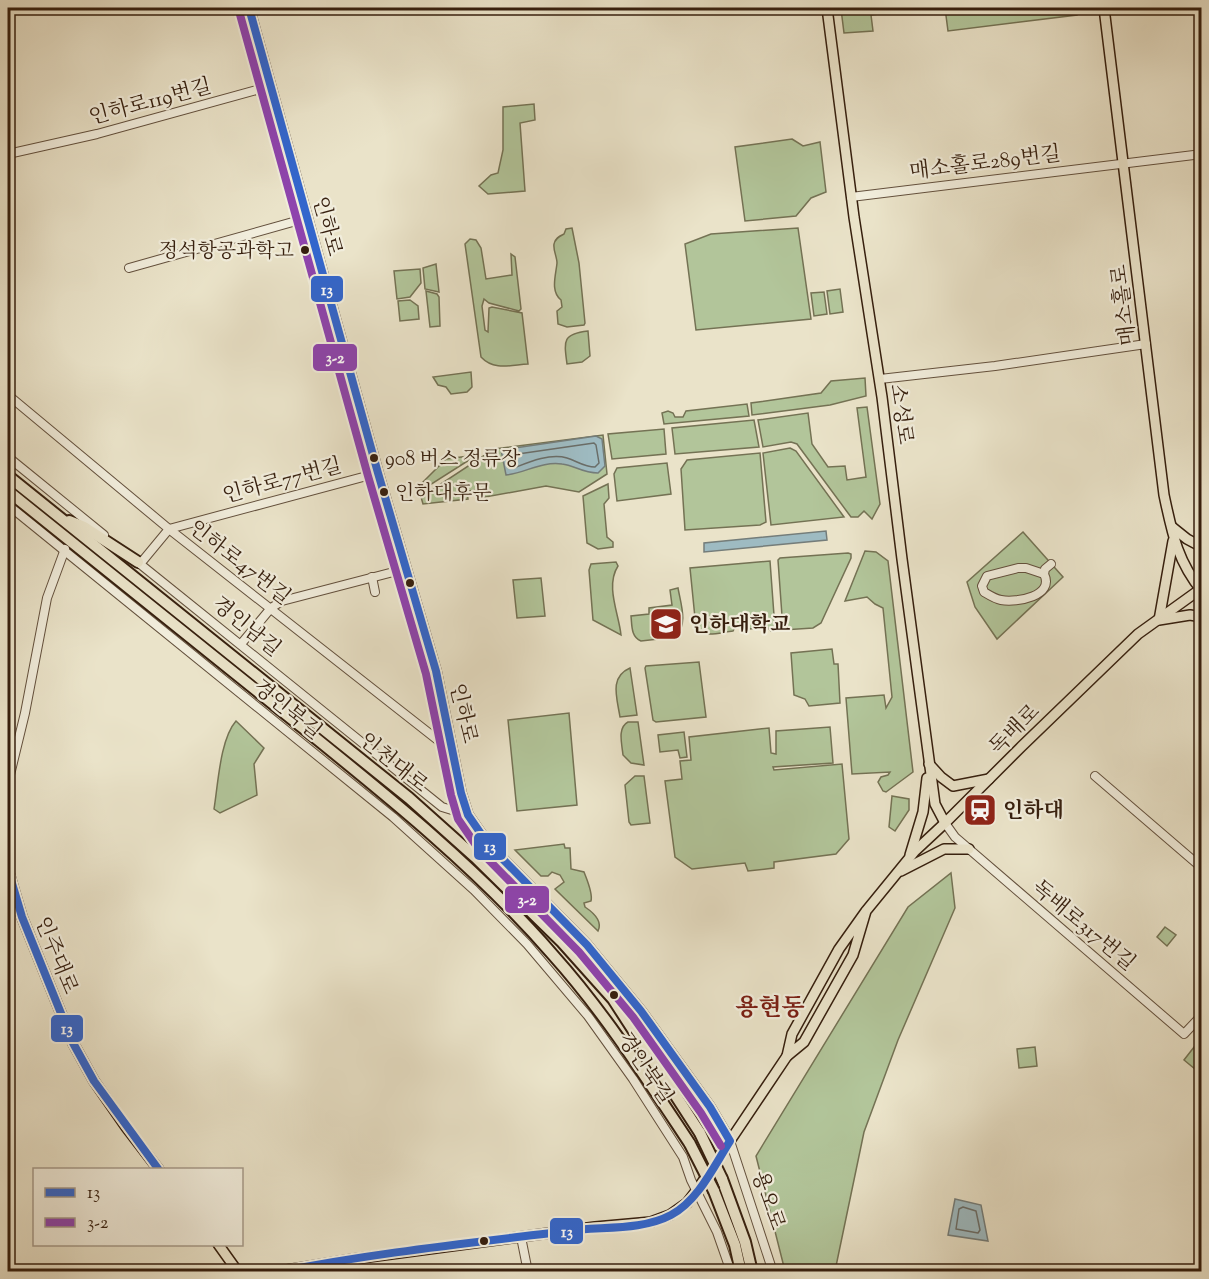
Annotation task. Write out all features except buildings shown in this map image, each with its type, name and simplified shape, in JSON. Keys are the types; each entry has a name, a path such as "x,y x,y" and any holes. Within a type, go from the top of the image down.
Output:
{"highway":[{"name":"인천대로","path":"8,476 409,798 476,858 562,942 613,999 700,1133 722,1179 745,1242 752,1272"},
{"name":"인천대로","path":"8,491 400,806 468,867 545,945 599,1010 690,1144 714,1191 735,1245 741,1272"},
{"path":"57,516 84,527 139,563"}],"main road":[{"name":"인하로","path":"249,8 405,569 436,671 461,793 468,815 488,844 587,945 641,1011 710,1107 730,1141"},
{"name":"소성로","path":"827,8 851,197 880,379 929,764 935,804 945,824"},
{"name":"매소홀로","path":"1104,8 1164,495 1174,539 1187,573 1201,590"},
{"path":"1171,526 1187,540 1202,547"},
{"path":"1174,539 1159,620 1190,615 1202,617"},
{"name":"독배로","path":"787,1056 792,1034 838,949 909,858 1138,634 1201,590"},
{"path":"929,764 953,786 989,779"},
{"path":"909,858 924,806 929,764"},
{"path":"897,873 944,849 969,849"},
{"name":"인주대로","path":"8,870 9,887 73,1043 94,1081 158,1168"},
{"name":"독배로","path":"275,1272 322,1268 521,1237 651,1222 670,1215 687,1203 787,1056 804,1042 853,955 866,911"},
{"path":"219,1246 238,1272"},
{"path":"225,1255 227,1272"}],"street":[{"name":"인하로119번길","path":"8,154 100,134 271,86"},
{"name":"매소홀로289번길","path":"851,197 1202,154"},
{"path":"129,268 307,218"},
{"path":"880,379 995,366 1146,344"},
{"name":"인하로47번길","path":"8,395 170,529 454,753"},
{"name":"경인남길","path":"8,457 442,807 468,815"},
{"name":"인하로77번길","path":"170,529 378,473"},
{"name":"경인북길","path":"8,505 393,816 474,890 519,936 588,1016 633,1079 683,1157 691,1180 717,1232 731,1272"},
{"path":"139,563 170,529"},
{"path":"8,783 26,709 47,598 65,550"},
{"path":"1044,574 1026,568 985,573 982,586 984,592 999,600 1022,600 1042,591 1047,581 1044,574 1045,569 1051,564"},
{"path":"241,644 271,608 282,601 405,569"},
{"path":"372,577 375,592"},
{"path":"1095,776 1202,868"},
{"name":"독배로317번길","path":"945,824 955,837 1184,1034 1202,1015"},
{"name":"용오로","path":"730,1141 773,1272"},
{"path":"521,1237 528,1272"}],"green space":[{"path":"925,8 871,15 873,31 844,33 841,9"},
{"path":"945,8 1076,8 1077,15 948,31"},
{"path":"534,104 535,120 520,123 525,191 488,194 479,186 491,175 498,173 503,150 503,107"},
{"path":"792,139 803,146 820,142 826,192 811,198 796,216 745,221 735,147"},
{"path":"572,228 579,263 585,323 567,327 558,324 557,311 562,307 555,288 557,263 554,246 555,240 564,234 566,229"},
{"path":"798,228 811,319 696,330 685,244 711,234"},
{"path":"470,239 476,240 481,248 486,279 512,275 511,254 515,257 521,309 519,311 489,303 484,299 482,306 485,330 488,332 489,308 522,313 528,364 497,366 481,357 465,244"},
{"path":"436,264 439,292 425,289 423,268"},
{"path":"420,269 421,283 410,297 397,299 394,271"},
{"path":"840,289 843,312 830,314 827,291"},
{"path":"426,291 437,294 439,297 440,326 430,327"},
{"path":"824,292 827,314 814,316 811,293"},
{"path":"410,300 418,306 419,319 400,321 398,301"},
{"path":"588,331 590,356 582,362 567,364 565,344 567,340 573,334"},
{"path":"471,372 472,387 467,392 451,394 446,387 438,385 433,377"},
{"path":"865,378 866,396 830,405 752,415 751,403 821,393 831,381"},
{"path":"747,404 749,416 664,424 662,413 668,411 675,417 683,417 686,411"},
{"path":"867,407 880,504 872,519 864,511 858,517 851,517 797,444 791,442 763,447 758,420 808,413 812,444 828,467 845,466 847,480 866,477 857,408"},
{"path":"754,420 759,447 675,454 672,428"},
{"path":"664,429 666,454 612,459 608,434"},
{"path":"603,435 607,474 579,492 546,486 480,498 478,490 467,491 468,499 423,504 421,497 494,449"},
{"path":"790,448 796,451 844,517 771,525 763,453"},
{"path":"760,453 766,522 760,525 685,530 681,469 687,460"},
{"path":"477,455 419,492 419,486 446,459"},
{"path":"667,463 671,494 617,501 614,474 617,468"},
{"path":"608,484 609,498 604,504 607,537 613,542 613,547 598,549 587,543 583,496"},
{"path":"1023,532 1063,577 997,639 975,607 967,582"},
{"path":"865,551 876,552 888,561 913,772 886,792 878,782 881,777 890,772 852,774 846,698 884,695 886,708 892,697 883,608 867,597 845,601"},
{"path":"851,554 851,558 821,623 813,628 783,630 778,560"},
{"path":"770,561 775,629 771,631 767,627 750,629 743,623 736,625 733,631 708,634 696,628 690,568"},
{"path":"616,562 618,566 614,574 613,591 621,635 593,620 589,570 591,564"},
{"path":"541,578 545,616 517,618 513,580"},
{"path":"678,588 683,620 676,637 641,641 635,637 631,616 649,614 649,608 672,605 670,590"},
{"path":"832,649 834,664 838,664 840,703 809,706 805,699 794,695 791,653"},
{"path":"699,662 706,717 656,722 653,720 646,666"},
{"path":"630,668 637,715 620,717 616,696 617,682 623,672"},
{"path":"569,713 577,805 517,811 508,720"},
{"path":"236,721 264,748 254,764 257,795 220,813 214,809 220,763 226,739"},
{"path":"628,722 638,722 644,765 631,763 623,755 621,732"},
{"path":"830,727 833,763 773,767 774,770 842,764 849,839 836,854 774,862 774,868 748,871 745,863 692,869 675,857 665,781 682,779 680,761 691,760 689,737 769,728 771,753 776,754 776,731"},
{"path":"684,732 687,757 680,758 678,750 660,752 658,735"},
{"path":"635,776 644,776 650,823 631,825 629,822 625,785"},
{"path":"892,796 909,799 909,810 895,831 889,827"},
{"path":"564,844 565,848 570,848 571,869 584,872 591,901 584,903 598,921 598,931 555,889 564,882 560,875 552,872 548,876 541,876 515,850"},
{"path":"951,873 955,908 898,1040 864,1132 835,1271 785,1271 756,1156 908,907"},
{"path":"1165,927 1176,935 1167,946 1157,937"},
{"path":"1201,1038 1202,1074 1184,1060"},
{"path":"1035,1047 1037,1066 1019,1068 1017,1049"}],"water":[{"path":"596,436 602,439 605,466 598,473 555,464 506,475 501,450"},
{"path":"826,531 827,540 704,552 704,543"},
{"path":"955,1199 981,1205 988,1241 948,1235"}],"tunnel":[{"path":"66,548 71,513"}],"transit line":[{"name":"13","path":"249,8 378,473 436,671 461,793 468,815 488,844 587,945 641,1011 710,1107 730,1141 705,1182 689,1201 671,1215 647,1224 422,1249 278,1272"},
{"name":"3-2","path":"239,11 368,476 426,674 458,819 480,851 579,952 633,1017 701,1113 721,1146"},
{"name":"13","path":"8,870 22,917 73,1043 94,1081 158,1168"}],"place":[{"name":"정석항공과학고","path":"305,250"},
{"name":"908 버스 정류장","path":"374,458"},
{"name":"인하대후문","path":"384,492"},
{"name":"인하대학교","path":"666,624"},
{"name":"인하대","path":"980,810"}],"district":[{"name":"용현동","path":"770,1007"}]}
